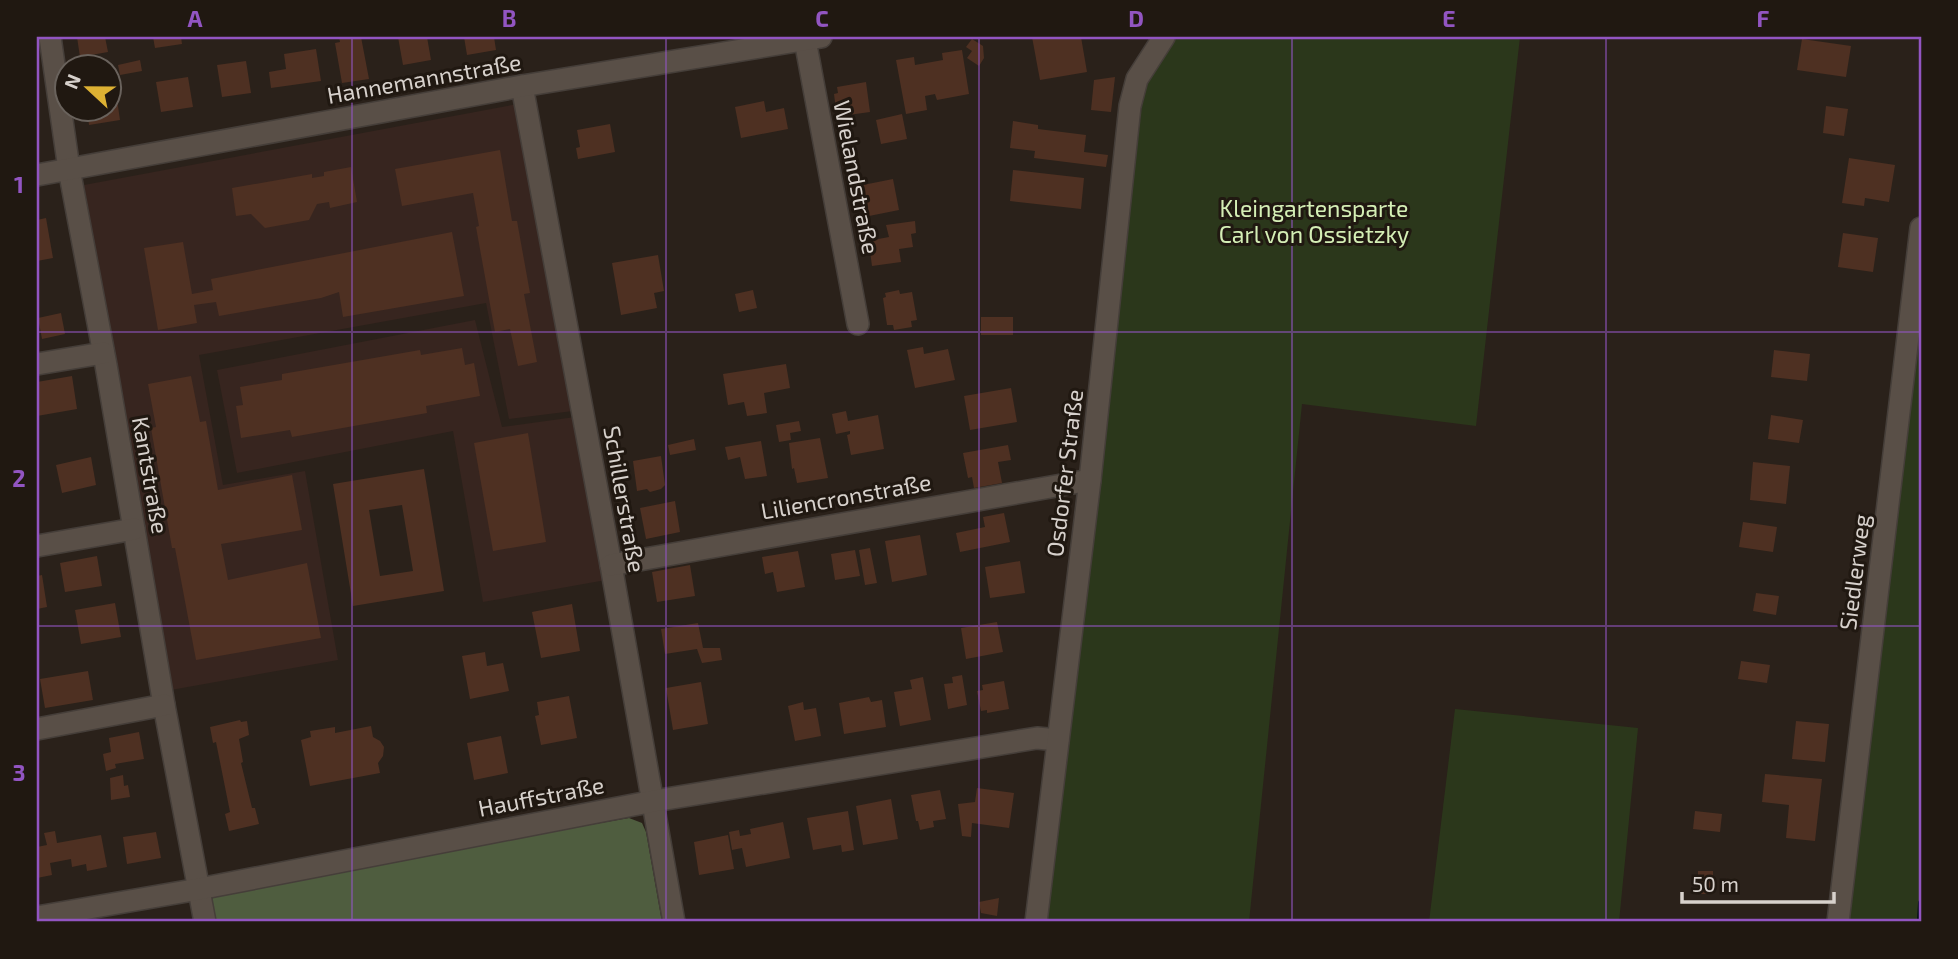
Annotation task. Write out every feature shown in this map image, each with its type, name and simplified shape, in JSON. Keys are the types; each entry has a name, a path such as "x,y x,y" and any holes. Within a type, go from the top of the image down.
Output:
{"street":[{"name":"Kantstraße","path":"50,37 69,169 205,922"},
{"name":"Osdorfer Straße","path":"1036,922 1090,480 1130,106 1137,79 1164,37"},
{"name":"Hannemannstraße","path":"37,175 522,86 813,38"},
{"name":"Wielandstraße","path":"813,38 858,324"},
{"name":"Schillerstraße","path":"522,86 674,922"},
{"name":"Siedlerweg","path":"1838,922 1921,228"},
{"path":"37,364 103,353"},
{"name":"Liliencronstraße","path":"611,565 1090,480"},
{"path":"37,546 134,529"},
{"path":"37,729 164,705"},
{"name":"Hauffstraße","path":"37,917 199,889 654,801 1037,738 1058,740"}],"shaded area":[{"path":"518,104 573,411 509,419 486,303 199,355 223,485 305,471 338,660 171,690 84,185"},
{"path":"475,320 502,427 575,417 606,580 483,602 453,431 237,473 217,370"}],"green space":[{"name":"Kleingartensparte Carl von Ossietzky","path":"1177,37 1520,37 1476,426 1302,404 1249,922 1041,922 1142,105 1148,83"},
{"path":"1921,298 1921,922 1846,922"},
{"path":"1455,709 1638,728 1619,922 1429,922"},
{"path":"629,818 642,823 646,832 662,922 215,922 212,900 220,890"}],"building":[{"path":"77,37 105,37 108,52 79,52"},
{"path":"153,37 181,37 182,44 155,48"},
{"path":"339,37 361,37 369,79 342,83 335,43 340,42"},
{"path":"398,37 427,37 431,60 403,65"},
{"path":"464,37 494,37 496,50 467,55"},
{"path":"1032,37 1081,37 1087,72 1040,80"},
{"path":"972,39 983,46 984,58 979,66 967,58 972,51 966,47"},
{"path":"1802,39 1851,46 1846,77 1797,70"},
{"path":"316,49 321,81 271,88 269,72 286,69 284,54"},
{"path":"962,50 969,94 937,100 935,94 925,96 927,110 906,114 896,60 914,57 915,65 943,60 942,53"},
{"path":"140,60 142,71 122,75 122,64"},
{"path":"246,61 251,93 222,97 217,65"},
{"path":"188,77 193,107 161,112 156,82"},
{"path":"1115,77 1111,112 1091,110 1094,80"},
{"path":"866,82 870,112 841,116 840,109 836,110 834,94 838,93 837,87"},
{"path":"764,101 766,112 784,108 788,129 741,138 735,107"},
{"path":"1826,106 1848,109 1844,136 1823,133"},
{"path":"902,114 907,139 881,144 876,120"},
{"path":"1013,121 1038,125 1038,129 1086,135 1084,152 1108,155 1106,167 1034,158 1035,151 1010,148"},
{"path":"610,124 615,152 578,159 576,148 580,147 577,130"},
{"path":"500,150 512,221 517,221 530,293 524,294 537,362 518,366 510,329 495,332 476,227 479,226 473,193 402,206 395,169"},
{"path":"1849,158 1895,165 1889,202 1865,198 1864,206 1842,203"},
{"path":"351,167 357,202 330,208 329,202 317,204 309,220 265,228 251,214 236,216 232,188 312,174 312,178 324,176 324,172"},
{"path":"1013,170 1084,178 1081,209 1010,201"},
{"path":"893,179 899,210 869,216 863,185"},
{"path":"46,218 53,258 37,261 37,220"},
{"path":"915,221 916,233 911,234 913,247 899,249 901,262 872,266 870,251 875,251 873,240 889,237 886,225"},
{"path":"452,232 464,296 343,317 339,292 321,298 219,316 216,302 194,305 197,323 158,330 144,248 183,242 192,294 213,290 211,279"},
{"path":"1843,233 1878,238 1873,272 1838,267"},
{"path":"658,255 664,291 654,293 657,308 621,315 612,263"},
{"path":"753,290 757,308 739,312 735,294"},
{"path":"899,290 900,294 912,292 917,320 911,321 912,327 894,330 893,325 887,325 883,298 886,297 885,293"},
{"path":"61,313 65,334 42,339 38,318"},
{"path":"981,317 1013,317 1013,335 981,335"},
{"path":"923,347 924,354 948,349 955,380 915,388 907,350"},
{"path":"462,348 465,365 474,363 480,396 426,406 427,413 292,437 290,430 241,438 236,406 243,405 240,387 282,380 282,374 420,350 421,355"},
{"path":"1774,350 1810,354 1807,381 1771,377"},
{"path":"786,364 790,388 764,393 767,413 747,416 744,402 728,405 723,374"},
{"path":"72,376 77,409 37,416 37,382"},
{"path":"191,376 200,422 206,421 218,490 292,475 302,530 221,544 228,580 307,563 321,638 196,660 175,548 172,548 151,428 156,427 148,384"},
{"path":"1011,388 1017,422 970,430 964,396"},
{"path":"846,411 848,421 878,415 884,449 851,455 847,435 850,431 836,434 832,414"},
{"path":"1771,415 1803,420 1799,443 1768,439"},
{"path":"799,421 801,431 790,433 791,440 779,442 776,425"},
{"path":"528,433 546,542 493,551 474,443"},
{"path":"820,438 828,478 797,483 794,468 792,469 789,443"},
{"path":"694,439 696,450 670,455 668,445"},
{"path":"761,441 767,476 745,479 740,457 728,460 725,447"},
{"path":"1008,445 1011,460 998,462 1002,483 974,488 972,477 968,478 963,453"},
{"path":"661,456 665,485 650,492 647,489 637,491 633,461"},
{"path":"91,457 96,485 62,493 56,465"},
{"path":"1753,462 1790,466 1786,504 1750,500"},
{"path":"424,469 444,591 353,606 333,484","holes":["402,505 413,571 380,576 369,510"]},
{"path":"675,501 680,532 646,539 640,508"},
{"path":"1004,513 1010,542 960,552 956,533 985,527 983,517"},
{"path":"1743,522 1777,527 1773,552 1739,547"},
{"path":"920,535 927,575 892,582 885,541"},
{"path":"870,548 877,583 865,585 859,550"},
{"path":"855,550 860,576 835,580 831,554"},
{"path":"798,551 805,587 777,592 773,572 765,574 762,557"},
{"path":"97,556 102,586 65,592 60,563"},
{"path":"1020,561 1025,593 990,598 985,567"},
{"path":"690,565 695,596 657,602 652,572"},
{"path":"42,575 47,607 37,609 37,576"},
{"path":"1756,593 1779,596 1776,615 1753,611"},
{"path":"115,603 121,637 81,644 75,610"},
{"path":"572,604 580,651 541,658 532,612"},
{"path":"997,622 1003,652 966,659 961,628"},
{"path":"698,623 703,648 720,648 722,660 702,663 697,649 665,654 661,629"},
{"path":"485,652 487,666 503,663 509,691 470,699 462,656"},
{"path":"1741,661 1770,665 1767,683 1738,679"},
{"path":"88,671 93,700 45,708 40,679"},
{"path":"962,675 967,705 948,709 944,684 953,683 952,677"},
{"path":"923,677 931,720 900,726 894,692 912,689 910,680"},
{"path":"1004,681 1009,709 987,713 987,710 981,711 977,691 983,690 982,685"},
{"path":"701,682 708,724 673,730 666,688"},
{"path":"569,696 577,738 541,745 535,716 539,715 537,702"},
{"path":"869,697 871,702 882,700 886,727 844,734 839,703"},
{"path":"803,702 804,710 816,708 821,736 795,741 788,706"},
{"path":"240,720 247,721 249,735 239,739 241,763 252,808 255,808 259,824 229,831 225,814 230,812 216,742 213,743 210,727"},
{"path":"1796,721 1829,724 1825,762 1792,759"},
{"path":"371,726 373,737 384,747 383,756 378,763 380,773 310,786 301,740 311,737 310,731 335,727 335,733"},
{"path":"139,732 144,759 115,764 116,768 106,771 103,754 111,752 109,738"},
{"path":"501,736 508,773 474,780 467,743"},
{"path":"1765,774 1822,779 1815,841 1786,838 1789,805 1762,802"},
{"path":"123,775 124,786 128,785 130,797 111,800 110,778"},
{"path":"977,788 1014,793 1009,828 972,823 971,837 962,836 958,804 975,802"},
{"path":"940,790 946,819 933,821 934,827 920,830 911,795"},
{"path":"891,799 898,839 863,845 856,806"},
{"path":"848,811 854,850 842,852 841,845 813,850 807,818"},
{"path":"1695,811 1722,814 1720,832 1693,829"},
{"path":"783,822 790,858 746,867 742,848 732,850 729,832 739,830 740,836 751,834 750,829"},
{"path":"55,831 57,843 101,835 107,867 87,871 86,864 72,867 71,859 50,863 52,875 37,878 37,847 47,845 44,833"},
{"path":"156,832 161,858 127,864 123,837"},
{"path":"728,835 734,869 699,875 694,842"},
{"path":"1698,871 1713,871 1713,894 1698,894"},
{"path":"999,898 997,916 981,913 979,902"}],"waterway":[{"path":"1920,922 1921,903"}]}
